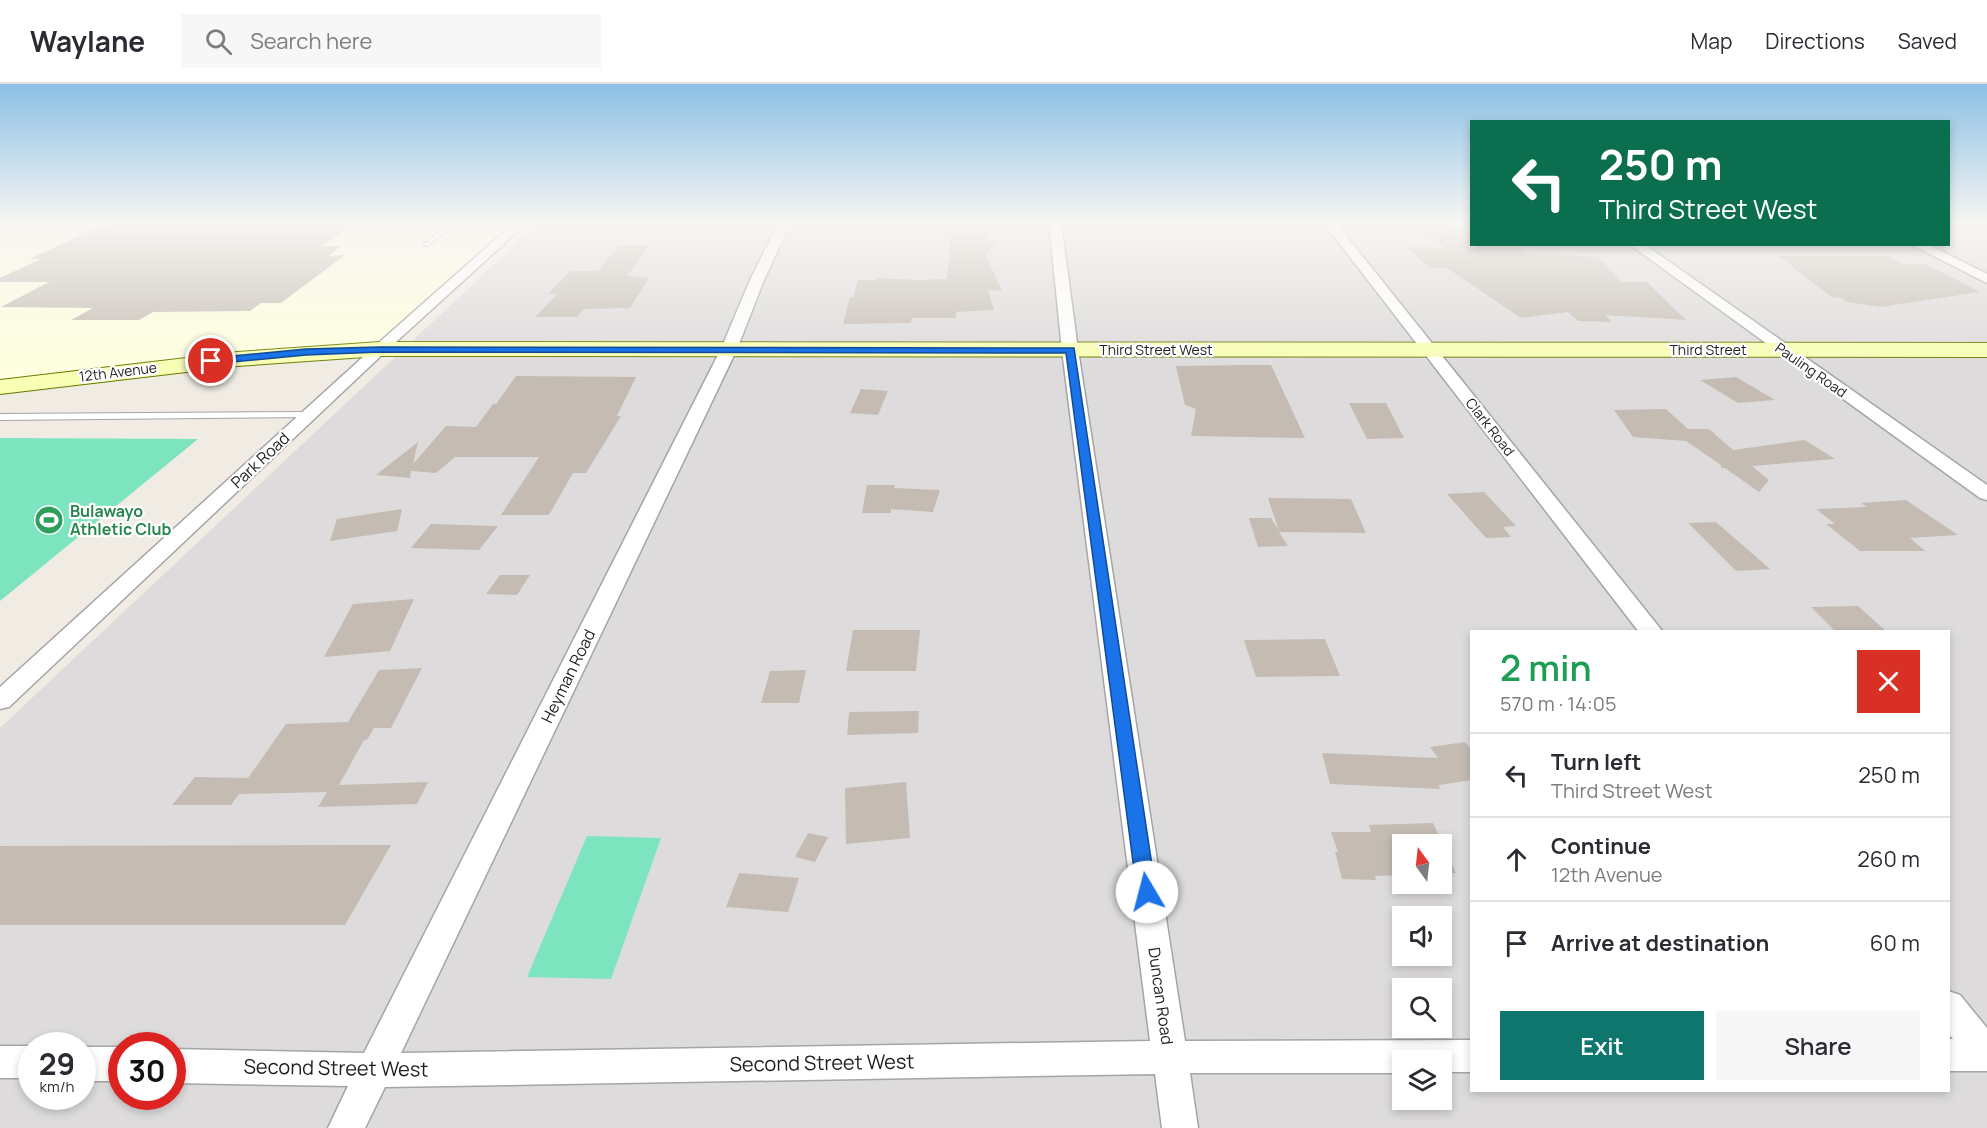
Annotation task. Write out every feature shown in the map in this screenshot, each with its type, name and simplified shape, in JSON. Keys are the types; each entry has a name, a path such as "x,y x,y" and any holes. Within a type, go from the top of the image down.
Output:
{"main road":[{"name":"Third Street West","path":"380,349 1428,349"},
{"name":"12th Avenue","path":"0,387 242,358 306,352 380,349"},
{"name":"Third Street","path":"1428,349 1987,350"}],"street":[{"name":"Park Road","path":"0,701 468,271"},
{"name":"Heyman Road","path":"346,1128 729,349 761,271"},
{"name":"Duncan Road","path":"1061,271 1180,1128"},
{"name":"Clark Road","path":"1367,271 1650,630"},
{"name":"Pauling Road","path":"1672,271 1987,494"},
{"path":"1970,271 1987,279"},
{"path":"1950,1009 1987,1055"},
{"path":"1950,1055 1987,1055"},
{"name":"Second Street West","path":"186,1066 375,1071 1170,1057 1470,1056"},
{"path":"0,1062 18,1062"}],"lane":[{"path":"0,417 309,415"}],"shaded area":[{"path":"0,271 463,271 378,347 0,384"},
{"path":"487,271 1987,271 1987,1128 0,1128 0,728"}],"green space":[{"name":"Bulawayo Athletic Club","path":"0,438 198,439 0,601"},
{"path":"587,836 661,838 611,979 527,977"}],"building":[{"path":"16,271 324,271 281,303 261,303 250,311 153,312 139,320 71,320 93,308 1,307 49,282 0,282 0,278"},
{"path":"570,271 631,271 627,276 649,278 630,308 584,309 577,317 535,317 557,294 548,294"},
{"path":"948,271 993,271 1002,291 988,290 994,310 956,312 956,318 912,318 911,323 843,324 850,297 853,297 858,280 947,279"},
{"path":"1451,271 1611,271 1622,282 1647,282 1686,320 1605,315 1612,322 1578,321 1568,312 1521,318"},
{"path":"1798,271 1939,271 1980,292 1881,307 1846,302 1842,298 1831,297"},
{"path":"1271,365 1305,438 1191,436 1196,409 1185,405 1176,366"},
{"path":"516,376 636,377 617,416 621,416 586,473 573,473 549,515 501,515 539,457 455,457 436,473 411,471 410,478 376,475 418,442 413,464 446,426 476,427"},
{"path":"1736,377 1775,400 1738,403 1700,380"},
{"path":"861,389 888,391 878,415 850,413"},
{"path":"1349,403 1386,403 1404,438 1367,439"},
{"path":"1666,409 1688,429 1709,429 1733,450 1805,440 1835,459 1752,466 1769,480 1759,492 1725,468 1721,468 1721,465 1686,441 1633,437 1614,410"},
{"path":"867,485 895,485 894,488 940,490 933,512 891,509 891,513 862,513"},
{"path":"1484,492 1516,526 1503,527 1511,537 1486,538 1447,494"},
{"path":"1268,498 1351,499 1366,533 1279,532 1288,546 1258,547 1249,518 1271,518 1279,531"},
{"path":"1906,500 1958,535 1910,538 1925,551 1860,551 1826,524 1835,524 1816,509 1867,507 1861,503"},
{"path":"402,509 397,531 330,541 337,519"},
{"path":"1716,522 1770,569 1736,571 1688,523"},
{"path":"431,524 498,526 479,550 411,548"},
{"path":"500,575 530,575 517,595 486,594"},
{"path":"414,599 390,651 324,657 353,604"},
{"path":"1858,606 1885,630 1834,630 1811,607"},
{"path":"853,630 920,630 916,671 846,671"},
{"path":"1325,639 1340,676 1256,677 1244,640"},
{"path":"422,668 391,728 374,728 367,740 364,740 339,785 428,782 417,804 318,807 327,792 239,794 231,805 172,805 195,777 248,778 286,724 348,722 379,670"},
{"path":"806,670 799,703 761,703 770,671"},
{"path":"919,711 918,733 847,735 849,712"},
{"path":"1465,742 1470,748 1470,780 1439,785 1440,789 1330,784 1322,753 1438,758 1430,747"},
{"path":"906,782 910,838 846,844 845,788"},
{"path":"1433,823 1438,834 1392,834 1392,875 1375,876 1376,880 1342,879 1335,852 1338,852 1331,832 1371,832 1369,825"},
{"path":"808,833 828,837 815,862 795,857"},
{"path":"391,845 345,925 0,925 0,846"},
{"path":"739,873 799,878 788,912 726,907"}],"place":[{"name":"Bulawayo Athletic Club","path":"49,520"}],"route":[{"path":"211,361 306,352 380,349 1071,350 1147,892"}]}
